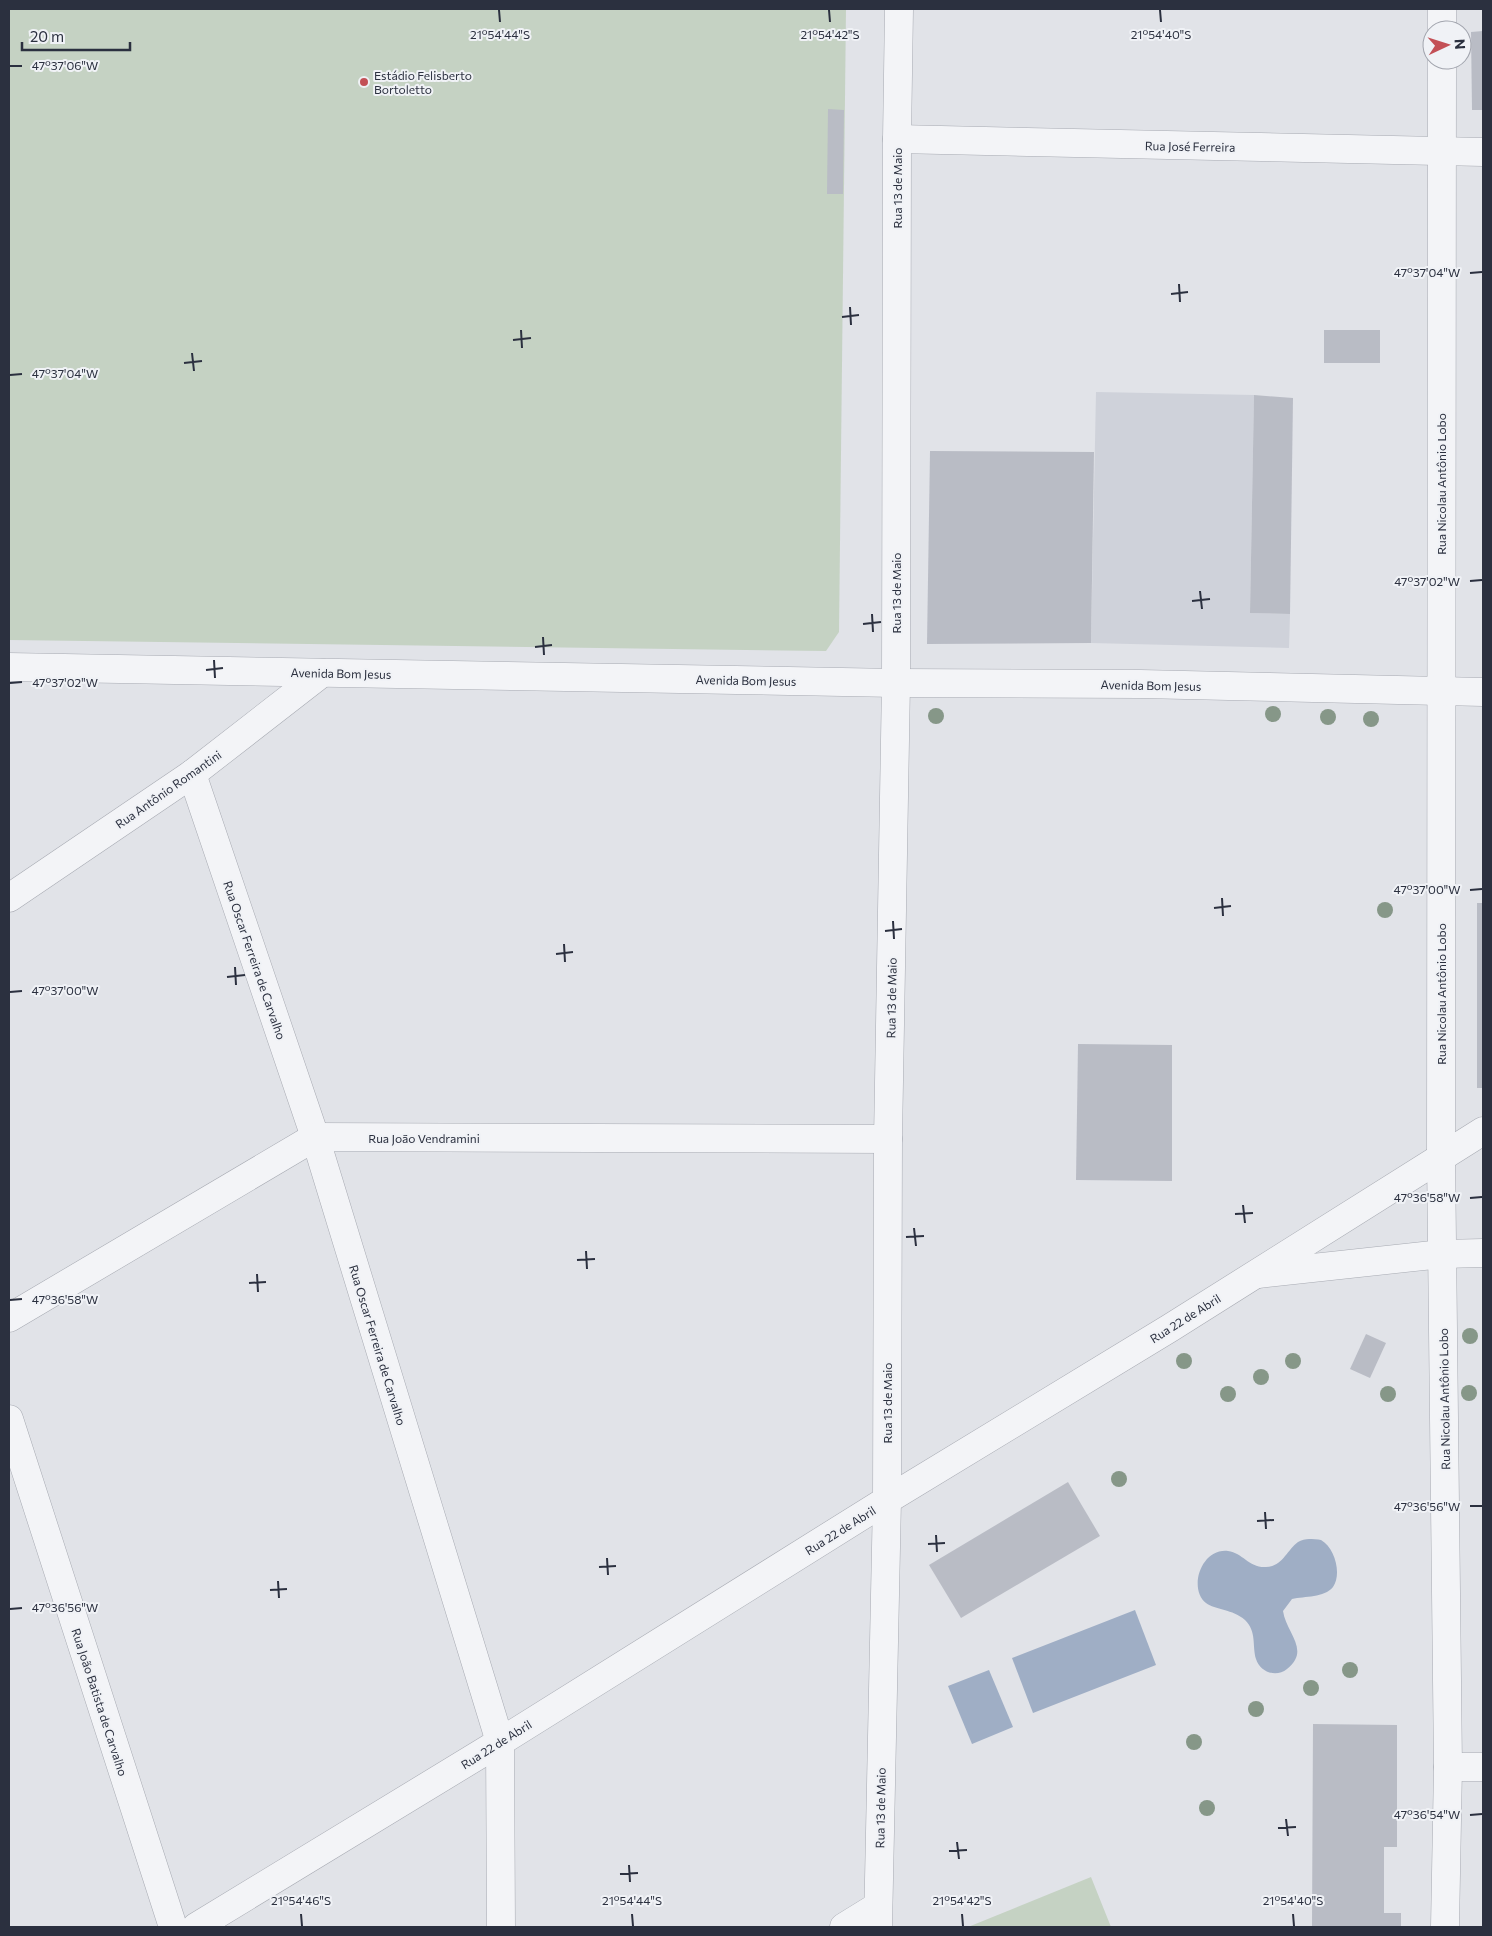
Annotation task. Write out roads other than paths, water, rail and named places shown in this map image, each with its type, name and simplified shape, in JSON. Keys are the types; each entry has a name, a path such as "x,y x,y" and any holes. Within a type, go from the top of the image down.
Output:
{"street":[{"name":"Rua 13 de Maio","path":"878,1917 887,1500 888,1139 896,682 899,9"},
{"name":"Rua Nicolau Antônio Lobo","path":"1442,70 1441,1156 1448,1767 1444,1927"},
{"name":"Rua José Ferreira","path":"897,140 1483,152"},
{"name":"Avenida Bom Jesus","path":"9,667 896,682 1141,684 1483,692"},
{"name":"Rua Antônio Romantini","path":"9,898 192,774 322,673"},
{"name":"Rua Oscar Ferreira de Carvalho","path":"192,774 315,1137 500,1742 501,1927"},
{"name":"Rua 22 de Abril","path":"196,1927 500,1742 887,1500 1170,1328 1483,1131"},
{"name":"Rua João Vendramini","path":"315,1137 888,1139"},
{"path":"9,1318 315,1137"},
{"path":"1252,1275 1442,1254 1483,1254"},
{"name":"Rua João Batista de Carvalho","path":"9,1419 173,1927"},
{"path":"1448,1767 1483,1767"},
{"path":"844,1927 878,1917"}],"water":[{"path":"1309,1539 1321,1540 1330,1549 1336,1562 1336,1582 1325,1593 1292,1599 1283,1611 1295,1641 1297,1655 1294,1662 1283,1672 1269,1672 1258,1664 1253,1634 1245,1620 1240,1616 1206,1603 1201,1597 1198,1589 1200,1571 1204,1562 1211,1556 1219,1552 1228,1551 1238,1554 1250,1563 1260,1567 1272,1566 1280,1561 1298,1542"},
{"path":"1135,1610 1156,1665 1033,1713 1012,1658"},
{"path":"989,1670 1013,1727 972,1744 948,1686"}],"place":[{"name":"Estádio Felisberto Bortoletto","path":"364,82"}]}
